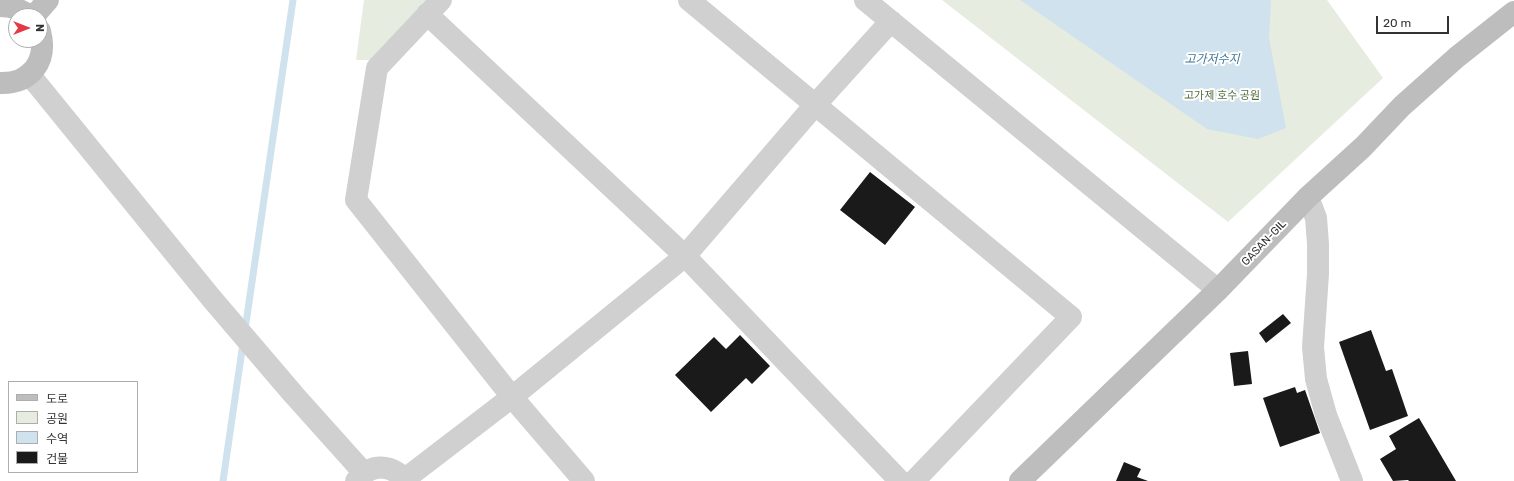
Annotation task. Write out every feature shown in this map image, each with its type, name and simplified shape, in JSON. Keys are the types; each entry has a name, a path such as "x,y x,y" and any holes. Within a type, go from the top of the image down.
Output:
{"street":[{"path":"41,8 48,0"},
{"path":"689,0 1071,317 914,481"},
{"path":"865,0 1218,290"},
{"path":"0,6 16,8"},
{"path":"584,481 512,397 356,200 377,68 434,7 685,256 900,481"},
{"name":"GASAN-GIL","path":"1020,481 1218,290 1308,197 1362,147 1402,106 1458,57 1514,12"},
{"path":"30,74 212,299 294,395 360,477 373,469 383,467 393,469 401,474 406,480 512,397 685,256 815,105 891,21"},
{"path":"0,84 20,81 30,74 38,65 42,48"},
{"path":"1308,197 1316,218 1318,244 1318,274 1313,347 1316,379 1326,415 1352,481"}],"green space":[{"path":"364,0 426,0 370,60 356,60"},
{"name":"고가제 호수 공원","path":"942,0 1327,0 1383,78 1228,222"}],"water":[{"name":"고가저수지","path":"1020,0 1271,0 1269,38 1286,128 1258,139 1207,129"}],"building":[{"path":"870,172 915,207 885,245 840,210"},
{"path":"1283,314 1291,323 1266,343 1259,333"},
{"path":"1371,330 1386,371 1392,369 1408,416 1370,430 1339,342"},
{"path":"740,335 770,366 752,384 746,378 711,412 675,375 714,337 726,349"},
{"path":"1248,351 1252,384 1234,386 1230,353"},
{"path":"1295,387 1297,393 1305,390 1320,433 1280,447 1263,398"},
{"path":"1419,418 1456,481 1393,481 1380,459 1396,449 1389,436"},
{"path":"1124,462 1141,469 1137,477 1148,481 1116,481"}],"waterway":[{"path":"245,330 293,0"},
{"path":"223,481 243,343"}]}
